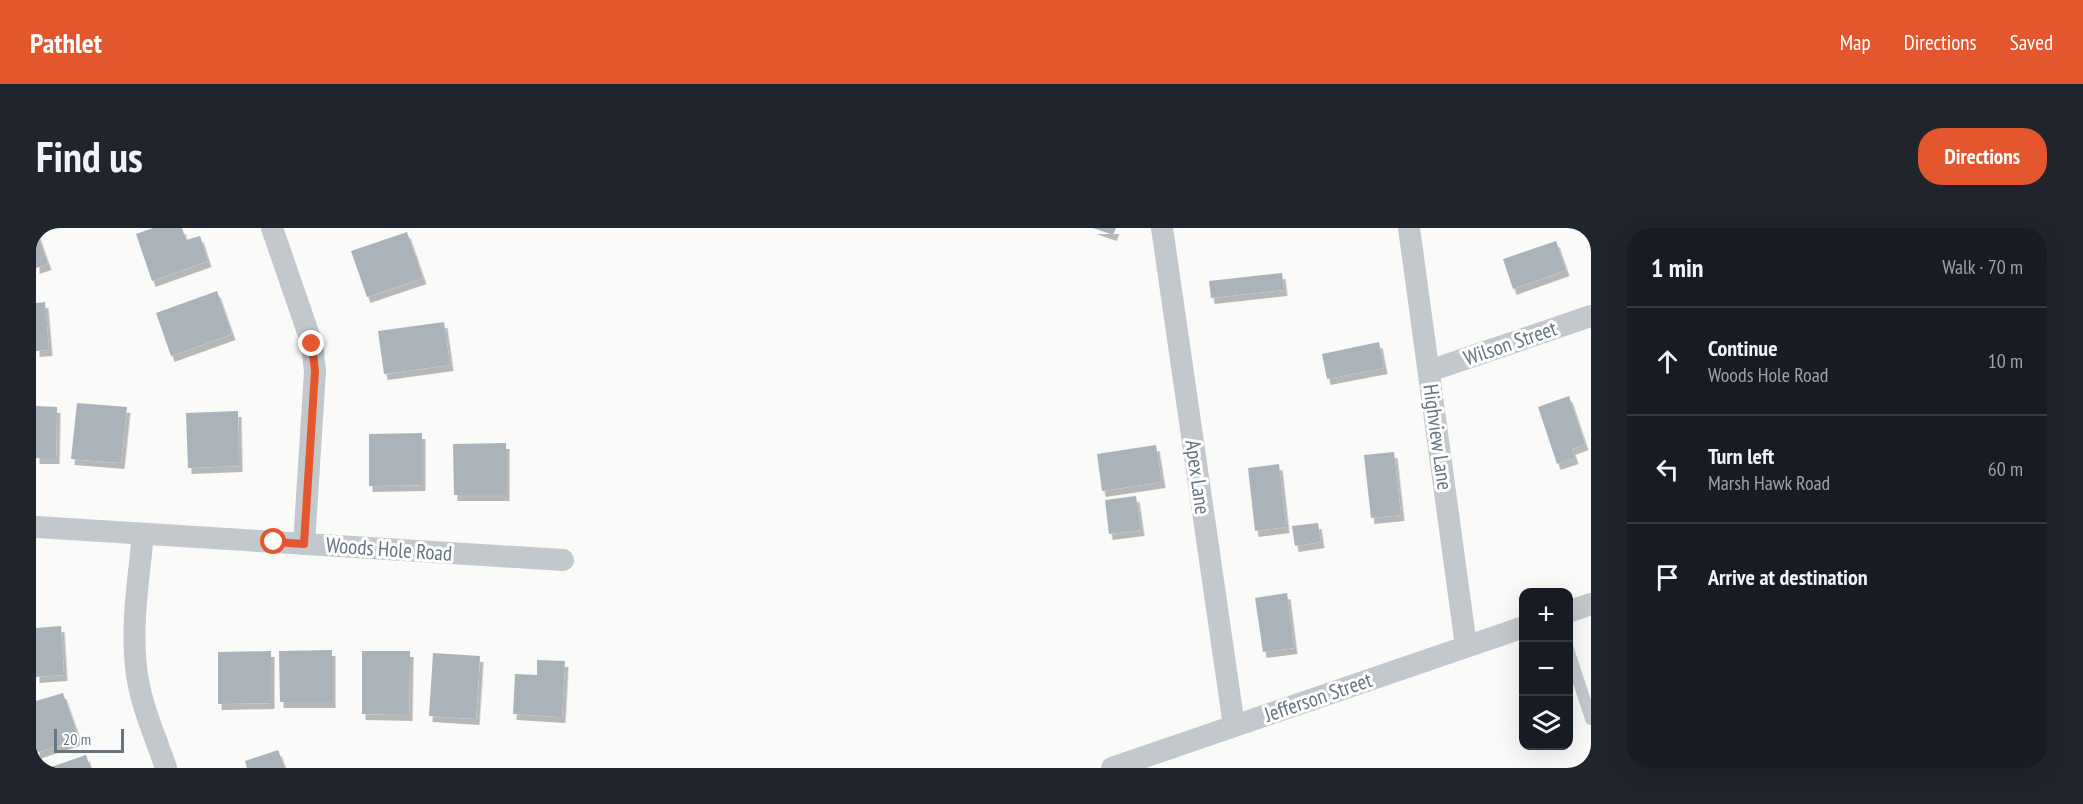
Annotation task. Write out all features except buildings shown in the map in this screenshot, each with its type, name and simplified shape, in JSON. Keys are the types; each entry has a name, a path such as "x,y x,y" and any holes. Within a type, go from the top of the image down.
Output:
{"street":[{"path":"272,228 312,344 315,371 304,544"},
{"name":"Apex Lane","path":"1162,228 1234,726"},
{"name":"Highview Lane","path":"1409,228 1466,646"},
{"name":"Wilson Street","path":"1429,371 1591,316"},
{"name":"Woods Hole Road","path":"36,527 562,561"},
{"path":"143,534 135,644 136,667 139,688 166,768"},
{"path":"1573,611 1591,604"},
{"name":"Jefferson Street","path":"1112,768 1519,629"}],"lane":[{"path":"1573,662 1591,719"}],"route":[{"path":"274,542 304,544 315,371 312,344"}]}
